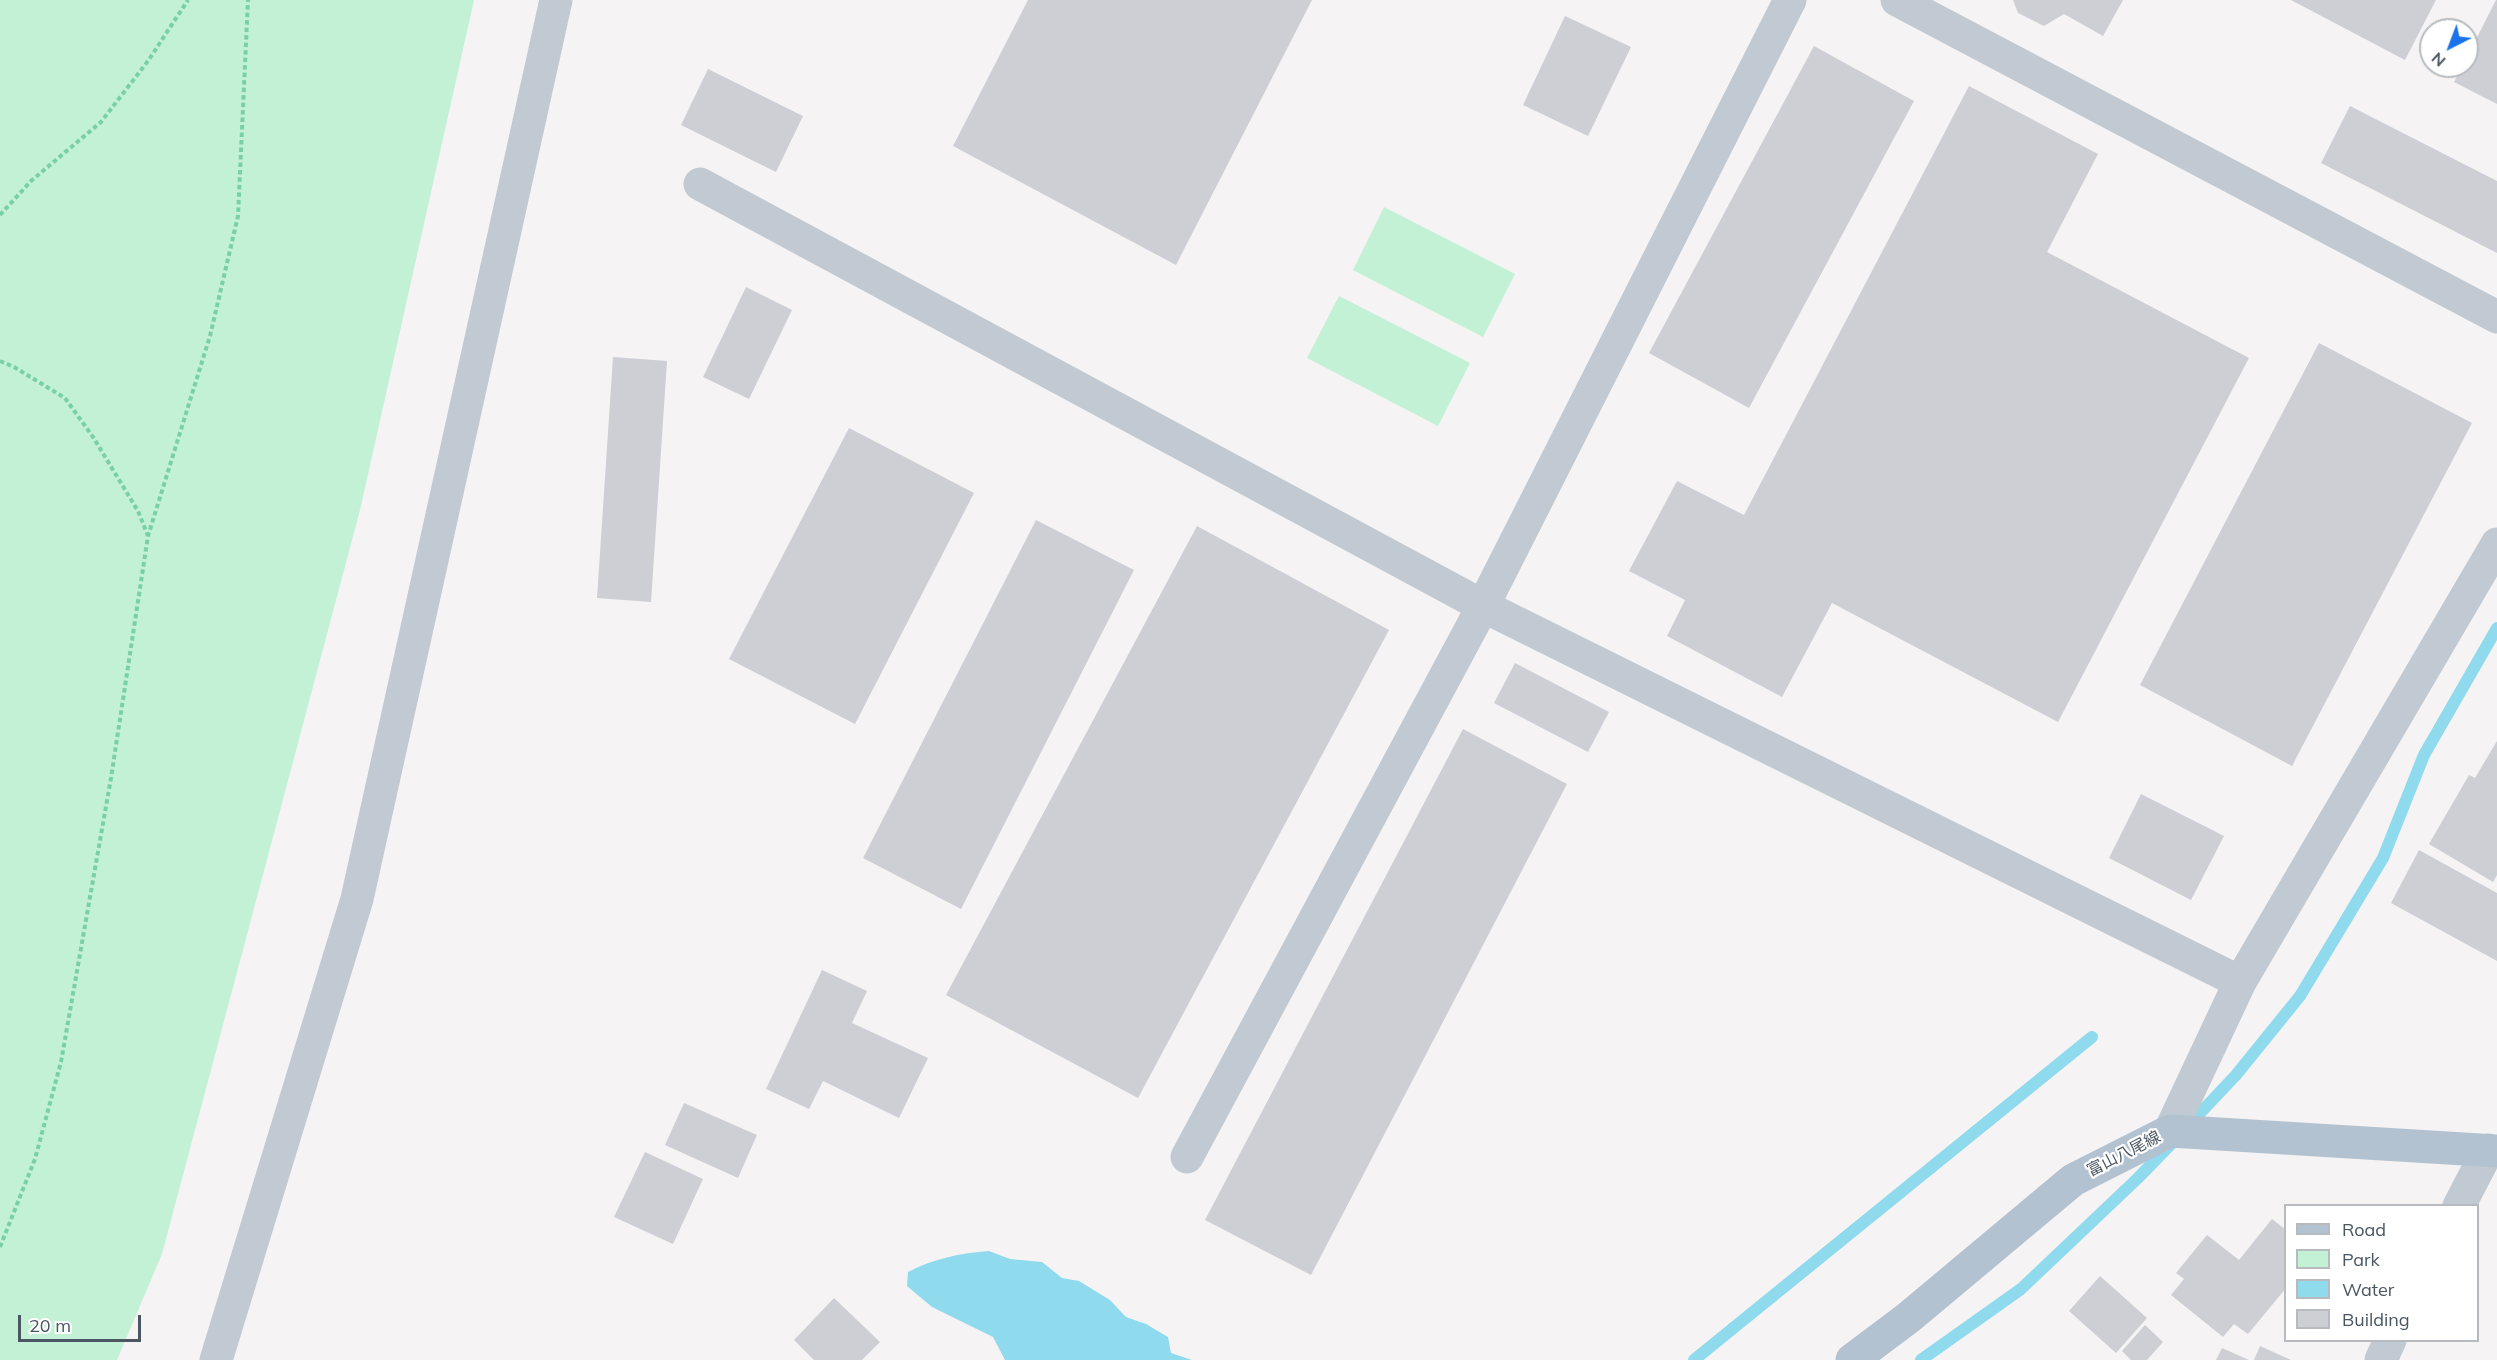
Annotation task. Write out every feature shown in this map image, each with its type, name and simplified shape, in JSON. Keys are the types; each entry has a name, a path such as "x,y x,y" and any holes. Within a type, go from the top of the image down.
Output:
{"main road":[{"name":"富山八尾線","path":"1852,1360 1908,1318 2073,1180 2170,1131 2492,1150"}],"street":[{"path":"216,1360 357,899 556,0"},
{"path":"1187,1156 1484,606 1790,0"},
{"path":"1897,0 2497,317"},
{"path":"700,184 1484,606 2240,982"},
{"path":"2170,1131 2240,982 2497,544"},
{"path":"2460,1204 2492,1150"},
{"path":"2380,1360 2390,1342"}],"path":[{"path":"0,215 31,182 101,122 148,61 188,0"},
{"path":"0,1247 35,1159 61,1062 111,778 148,536 210,336 238,216 248,0"},
{"path":"0,361 65,398 93,437 138,511 148,536"}],"green space":[{"path":"0,0 474,0 360,510 162,1254 117,1360 0,1360"},
{"path":"1384,207 1515,274 1483,337 1353,270"},
{"path":"1339,296 1470,363 1438,426 1307,358"}],"water":[{"path":"989,1251 1010,1259 1042,1262 1062,1278 1079,1281 1110,1300 1126,1317 1146,1324 1168,1337 1171,1353 1192,1360 1005,1360 993,1337 932,1307 907,1286 908,1272 917,1267 947,1257"}],"building":[{"path":"1028,0 1312,0 1176,265 953,146"},
{"path":"2013,0 2123,0 2103,36 2064,14 2044,26 2018,13"},
{"path":"2291,0 2436,0 2427,18 2419,18 2419,33 2405,60"},
{"path":"2497,0 2497,104 2454,82 2456,78 2479,78 2479,33"},
{"path":"1565,16 1631,47 1588,136 1523,105"},
{"path":"1814,46 1914,101 1749,408 1649,353"},
{"path":"708,69 803,116 776,172 681,125"},
{"path":"1969,86 2098,154 2047,252 2249,358 2058,722 1832,603 1782,697 1667,636 1685,600 1629,571 1677,481 1744,515"},
{"path":"2350,106 2497,181 2497,253 2321,163"},
{"path":"746,287 792,310 749,399 703,377"},
{"path":"2319,343 2472,423 2292,766 2140,685"},
{"path":"613,357 667,361 651,602 597,598"},
{"path":"849,428 974,493 855,724 729,659"},
{"path":"1036,520 1134,570 961,909 863,858"},
{"path":"1197,526 1389,630 1138,1098 946,995"},
{"path":"1515,663 1609,712 1588,752 1494,703"},
{"path":"1463,729 1567,784 1311,1275 1205,1220"},
{"path":"2497,741 2497,875 2493,882 2429,844 2469,775 2475,778"},
{"path":"2141,794 2224,836 2191,900 2109,858"},
{"path":"2419,850 2497,893 2497,961 2391,903"},
{"path":"822,970 867,991 852,1023 928,1058 899,1118 823,1081 809,1109 766,1089"},
{"path":"684,1103 757,1135 738,1178 665,1145"},
{"path":"645,1152 703,1179 673,1244 614,1217"},
{"path":"2272,1219 2284,1228 2284,1290 2248,1334 2234,1324 2223,1337 2171,1295 2184,1279 2176,1273 2207,1235 2239,1260"},
{"path":"2100,1276 2147,1318 2116,1353 2069,1311"},
{"path":"834,1298 880,1342 862,1360 814,1360 794,1340"},
{"path":"2145,1325 2163,1342 2147,1360 2131,1360 2122,1351"},
{"path":"2260,1346 2291,1360 2254,1360"},
{"path":"2222,1348 2249,1360 2216,1360"}],"waterway":[{"path":"2186,1128 2236,1075 2300,996 2383,858 2424,755 2497,628"},
{"path":"1694,1360 2092,1037"},
{"path":"1921,1360 2021,1289 2172,1143"}]}
